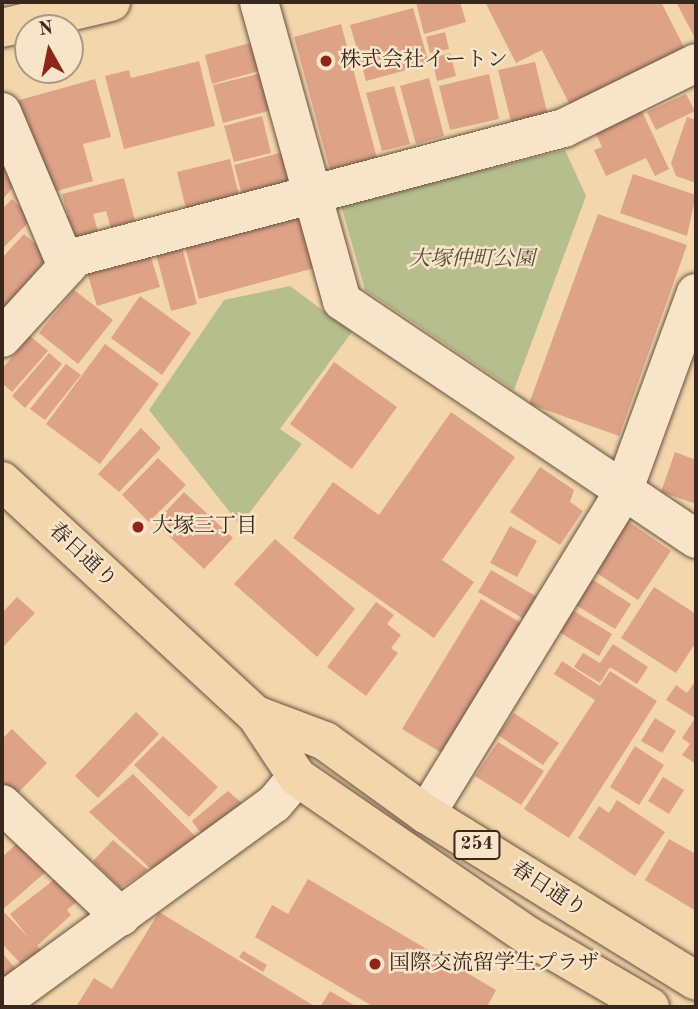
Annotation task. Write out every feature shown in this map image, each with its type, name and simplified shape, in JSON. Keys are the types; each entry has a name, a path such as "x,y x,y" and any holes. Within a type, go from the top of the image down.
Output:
{"main road":[{"path":"2,28 97,3"},
{"name":"春日通り","path":"2,481 256,715 297,777 530,937 650,1007"},
{"name":"春日通り","path":"256,715 325,741 426,814 696,981"}],"street":[{"path":"259,2 314,192 342,301 696,539"},
{"path":"2,338 76,257 564,128 696,63"},
{"path":"2,112 67,267"},
{"path":"426,814 623,492 696,293"},
{"path":"2,1002 274,804 297,777"},
{"path":"2,804 121,917"}],"green space":[{"name":"大塚仲町公園","path":"565,150 586,196 514,390 365,290 341,205"},
{"path":"290,286 352,332 280,429 302,444 240,525 149,410 224,300"}],"building":[{"path":"416,2 460,2 466,22 424,34"},
{"path":"485,2 661,2 689,57 574,113 542,50 516,63"},
{"path":"676,2 696,2 696,40"},
{"path":"413,8 429,64 366,81 350,25"},
{"path":"341,24 377,158 330,170 294,37"},
{"path":"445,32 449,49 430,53 426,37"},
{"path":"254,42 262,70 212,84 205,55"},
{"path":"450,53 456,76 437,81 432,58"},
{"path":"199,61 215,126 124,149 105,76 129,70 131,78"},
{"path":"535,62 548,116 512,125 498,70"},
{"path":"262,73 272,110 223,123 213,85"},
{"path":"489,74 499,119 450,130 439,86"},
{"path":"429,78 444,136 416,144 400,86"},
{"path":"95,79 111,137 83,144 93,181 42,195 16,101"},
{"path":"394,86 410,144 382,151 366,93"},
{"path":"686,94 695,111 656,130 647,112"},
{"path":"639,105 669,169 655,176 646,158 606,176 594,150 602,147 593,127"},
{"path":"262,116 271,153 234,162 224,126"},
{"path":"687,117 696,120 696,183 676,176 671,163"},
{"path":"2,151 16,184 2,200"},
{"path":"283,152 292,187 243,199 234,165"},
{"path":"230,159 240,199 187,213 177,172"},
{"path":"633,174 696,195 687,236 620,213"},
{"path":"124,178 135,221 111,228 106,211 93,214 99,235 64,244 58,219 68,216 62,194"},
{"path":"12,199 32,219 2,249 2,209"},
{"path":"598,214 687,245 619,436 529,404"},
{"path":"305,216 318,267 199,299 185,247"},
{"path":"24,234 49,256 2,311 2,258"},
{"path":"182,247 197,304 171,311 156,254"},
{"path":"150,254 160,287 97,306 87,272"},
{"path":"74,290 113,320 78,364 39,333"},
{"path":"140,296 191,333 162,375 111,338"},
{"path":"30,336 48,351 12,392 2,383 2,369"},
{"path":"105,344 159,384 100,464 46,424"},
{"path":"49,353 62,364 25,408 12,396"},
{"path":"334,362 397,407 352,469 290,424"},
{"path":"66,364 81,375 45,420 30,409"},
{"path":"451,412 515,457 442,560 474,582 434,638 293,538 333,482 379,515"},
{"path":"141,428 161,448 119,492 98,474"},
{"path":"675,452 696,460 696,504 661,492"},
{"path":"158,458 186,485 149,522 122,495"},
{"path":"540,467 574,490 570,502 583,511 560,545 510,512"},
{"path":"184,492 233,538 204,569 155,523"},
{"path":"626,520 671,551 638,600 592,570"},
{"path":"510,526 537,541 517,577 490,563"},
{"path":"275,539 355,609 317,657 234,584"},
{"path":"491,570 539,598 526,620 478,592"},
{"path":"590,578 631,604 615,629 574,604"},
{"path":"654,587 696,614 696,642 676,673 621,638"},
{"path":"17,597 35,613 2,648 2,613"},
{"path":"481,599 521,623 442,753 402,729"},
{"path":"376,602 394,615 387,624 401,635 391,648 398,653 366,696 327,667"},
{"path":"572,610 612,634 599,656 559,632"},
{"path":"613,644 648,667 637,684 610,667 600,683 574,667 583,653 600,663"},
{"path":"562,661 600,686 610,671 657,701 569,838 524,809 595,700 554,674"},
{"path":"696,680 696,764 682,755 690,744 682,738 695,718 666,700 676,685 687,693"},
{"path":"136,712 159,734 98,798 75,776"},
{"path":"514,713 559,743 543,765 498,735"},
{"path":"655,718 676,731 662,753 641,741"},
{"path":"12,729 47,763 15,796 2,784 2,739"},
{"path":"163,736 218,787 189,817 134,765"},
{"path":"498,742 544,771 521,805 475,776"},
{"path":"635,746 664,765 639,805 610,787"},
{"path":"133,774 198,839 151,869 89,812"},
{"path":"663,777 684,790 669,814 648,801"},
{"path":"228,791 251,811 205,839 192,821"},
{"path":"617,800 665,832 635,876 578,838 599,806 609,813"},
{"path":"669,839 696,854 696,911 645,880"},
{"path":"21,840 48,870 2,910 2,857"},
{"path":"113,840 148,870 120,888 93,861"},
{"path":"64,872 85,895 67,910 71,915 37,946 44,953 27,970 2,944 2,916 5,913 29,938 10,914"},
{"name":"国際交流留学生プラザ","path":"308,879 496,990 487,1007 374,1007 255,937 272,905 288,914"},
{"path":"159,912 316,1007 76,1007 94,978 112,989"},
{"path":"243,951 267,965 263,972 239,957"},
{"path":"2,953 16,969 2,982"},
{"path":"330,991 357,1007 320,1007"}],"place":[{"name":"株式会社イートン","path":"326,61"},
{"name":"大塚三丁目","path":"138,527"},
{"name":"国際交流留学生プラザ","path":"375,964"}]}
